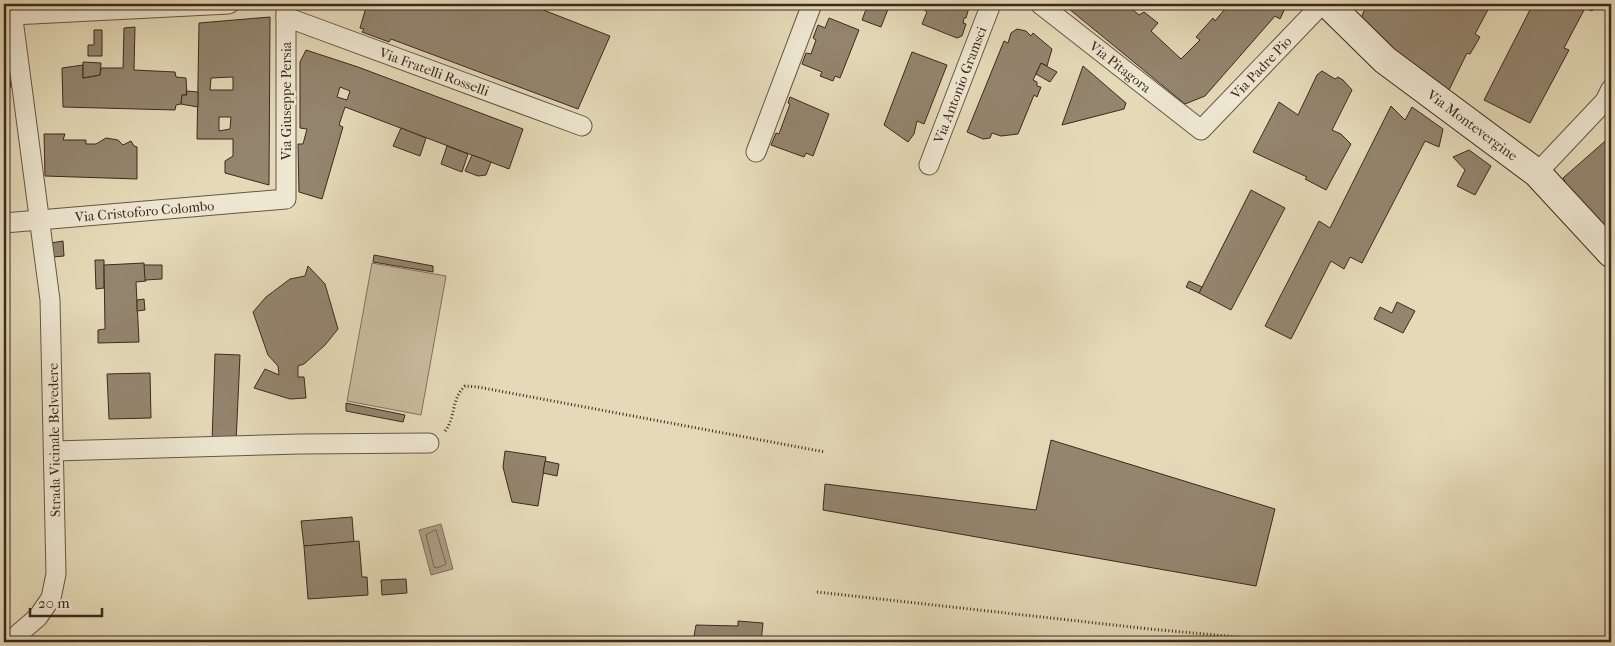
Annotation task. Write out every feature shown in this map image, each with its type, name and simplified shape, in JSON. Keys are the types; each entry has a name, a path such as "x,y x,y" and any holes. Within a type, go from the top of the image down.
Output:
{"street":[{"path":"12,9 229,4"},
{"path":"756,152 812,4"},
{"name":"Via Antonio Gramsci","path":"929,165 991,4"},
{"name":"Via Pitagora","path":"1040,4 1200,130"},
{"name":"Via Padre Pio","path":"1200,130 1322,4"},
{"name":"Via Montevergine","path":"1328,4 1385,60 1537,174 1611,252"},
{"name":"Strada Vicinale Belvedere","path":"9,642 38,617 51,598 56,574 50,300 12,9"},
{"name":"Via Fratelli Rosselli","path":"286,10 582,126"},
{"name":"Via Giuseppe Persia","path":"286,10 286,199"},
{"path":"1537,174 1605,101 1611,89"},
{"name":"Via Cristoforo Colombo","path":"4,223 286,199"},
{"path":"54,451 300,444 429,443"}],"path":[{"path":"429,443 440,438 449,426 458,393 465,386 511,392 825,452"},
{"path":"817,592 1150,629 1292,642"}],"shaded area":[{"path":"372,263 446,276 421,415 347,401"}],"water":[{"path":"441,524 453,569 431,575 419,530"}],"building":[{"path":"367,4 498,4 505,6 506,4 528,4 610,36 578,109 391,39 389,42 362,32 364,29 360,28"},
{"path":"868,4 890,4 881,27 862,20"},
{"path":"925,4 970,4 966,18 964,18 963,23 966,24 962,36 957,38 922,24 927,12 923,9"},
{"path":"1063,4 1126,4 1139,15 1144,12 1158,23 1151,31 1181,59 1200,40 1196,37 1213,18 1215,21 1229,4 1287,4 1280,19 1275,16 1205,96 1185,104"},
{"path":"1367,4 1371,6 1372,4 1491,4 1475,34 1480,37 1470,54 1467,53 1447,94 1358,25"},
{"path":"1533,4 1596,4 1592,11 1585,8 1564,48 1569,50 1530,123 1484,100"},
{"path":"270,17 269,185 225,173 225,161 233,156 233,139 197,139 199,23","holes":["233,77 233,90 210,90 211,78","219,117 231,117 230,129 219,131"]},
{"path":"829,18 859,30 840,78 835,76 833,81 820,76 822,72 802,64 806,53 811,54 816,40 813,38 818,25 825,28"},
{"path":"135,27 134,70 175,72 176,77 186,78 187,95 182,95 181,104 176,105 175,110 63,107 62,68 83,65 83,78 100,75 101,68 123,68 124,28"},
{"path":"1017,29 1026,31 1031,36 1033,33 1052,49 1047,66 1041,63 1033,80 1037,82 1037,86 1041,87 1037,97 1034,95 1018,134 1001,136 992,133 990,138 983,139 967,132 1004,41 1008,43 1011,33"},
{"path":"94,30 102,30 102,56 88,56 88,45 94,45"},
{"path":"5,39 11,87 4,87"},
{"path":"306,50 358,67 523,129 509,169 345,107 339,125 343,127 322,199 299,192 298,144 303,144 307,129 300,128 300,62","holes":["340,87 350,91 347,100 337,97"]},
{"path":"912,52 947,65 924,124 917,121 914,134 908,142 884,125"},
{"path":"83,62 101,63 100,75 83,78"},
{"path":"1041,63 1057,72 1050,82 1036,74"},
{"path":"1083,66 1126,103 1124,109 1062,125"},
{"path":"1322,71 1335,79 1338,77 1343,80 1352,90 1332,130 1341,134 1351,144 1326,190 1305,179 1307,177 1253,152 1279,102 1298,115 1317,75"},
{"path":"186,91 198,92 198,107 181,104 182,95 187,95"},
{"path":"790,97 829,114 813,156 806,153 804,157 771,145 776,133 779,134 790,104 788,103"},
{"path":"1391,106 1405,120 1412,107 1443,129 1439,147 1425,141 1362,263 1350,257 1344,269 1331,261 1291,339 1265,326 1319,221 1330,228"},
{"path":"401,128 426,138 420,156 393,146"},
{"path":"44,134 65,134 63,140 86,140 86,144 96,144 106,138 118,140 123,145 131,141 137,147 137,179 45,176"},
{"path":"1611,136 1611,240 1563,184 1565,181 1563,178"},
{"path":"447,146 468,154 462,172 441,164"},
{"path":"1469,150 1491,166 1475,195 1457,186 1465,170 1453,157"},
{"path":"472,155 491,162 486,175 478,176 465,171"},
{"path":"1251,190 1285,208 1231,310 1199,293"},
{"path":"63,241 64,256 53,257 51,243"},
{"path":"374,255 433,266 433,272 373,262"},
{"path":"95,260 104,260 104,288 96,289"},
{"path":"144,263 146,281 136,282 139,342 98,343 98,330 105,329 104,265"},
{"path":"144,265 162,265 162,279 145,280"},
{"path":"308,266 325,284 338,329 325,345 304,364 298,366 298,377 304,377 306,398 290,399 254,388 265,369 279,375 278,366 268,355 253,312 266,297 290,279 305,276"},
{"path":"1189,281 1202,287 1199,293 1186,287"},
{"path":"144,299 145,310 137,311 137,300"},
{"path":"1397,302 1415,311 1403,333 1374,319 1380,307 1392,313"},
{"path":"215,354 240,355 236,443 212,442"},
{"path":"150,373 151,418 109,419 107,374"},
{"path":"346,403 405,415 403,422 346,411"},
{"path":"1051,440 1275,509 1256,586 823,510 825,484 1036,510"},
{"path":"505,451 546,457 538,506 512,502 503,467"},
{"path":"545,461 559,464 557,476 543,473"},
{"path":"352,517 354,542 304,546 301,521"},
{"path":"359,541 362,577 367,577 368,595 308,599 304,546"},
{"path":"406,579 407,593 382,595 381,580"},
{"path":"738,621 763,623 761,642 693,642 696,625 738,626"}]}
